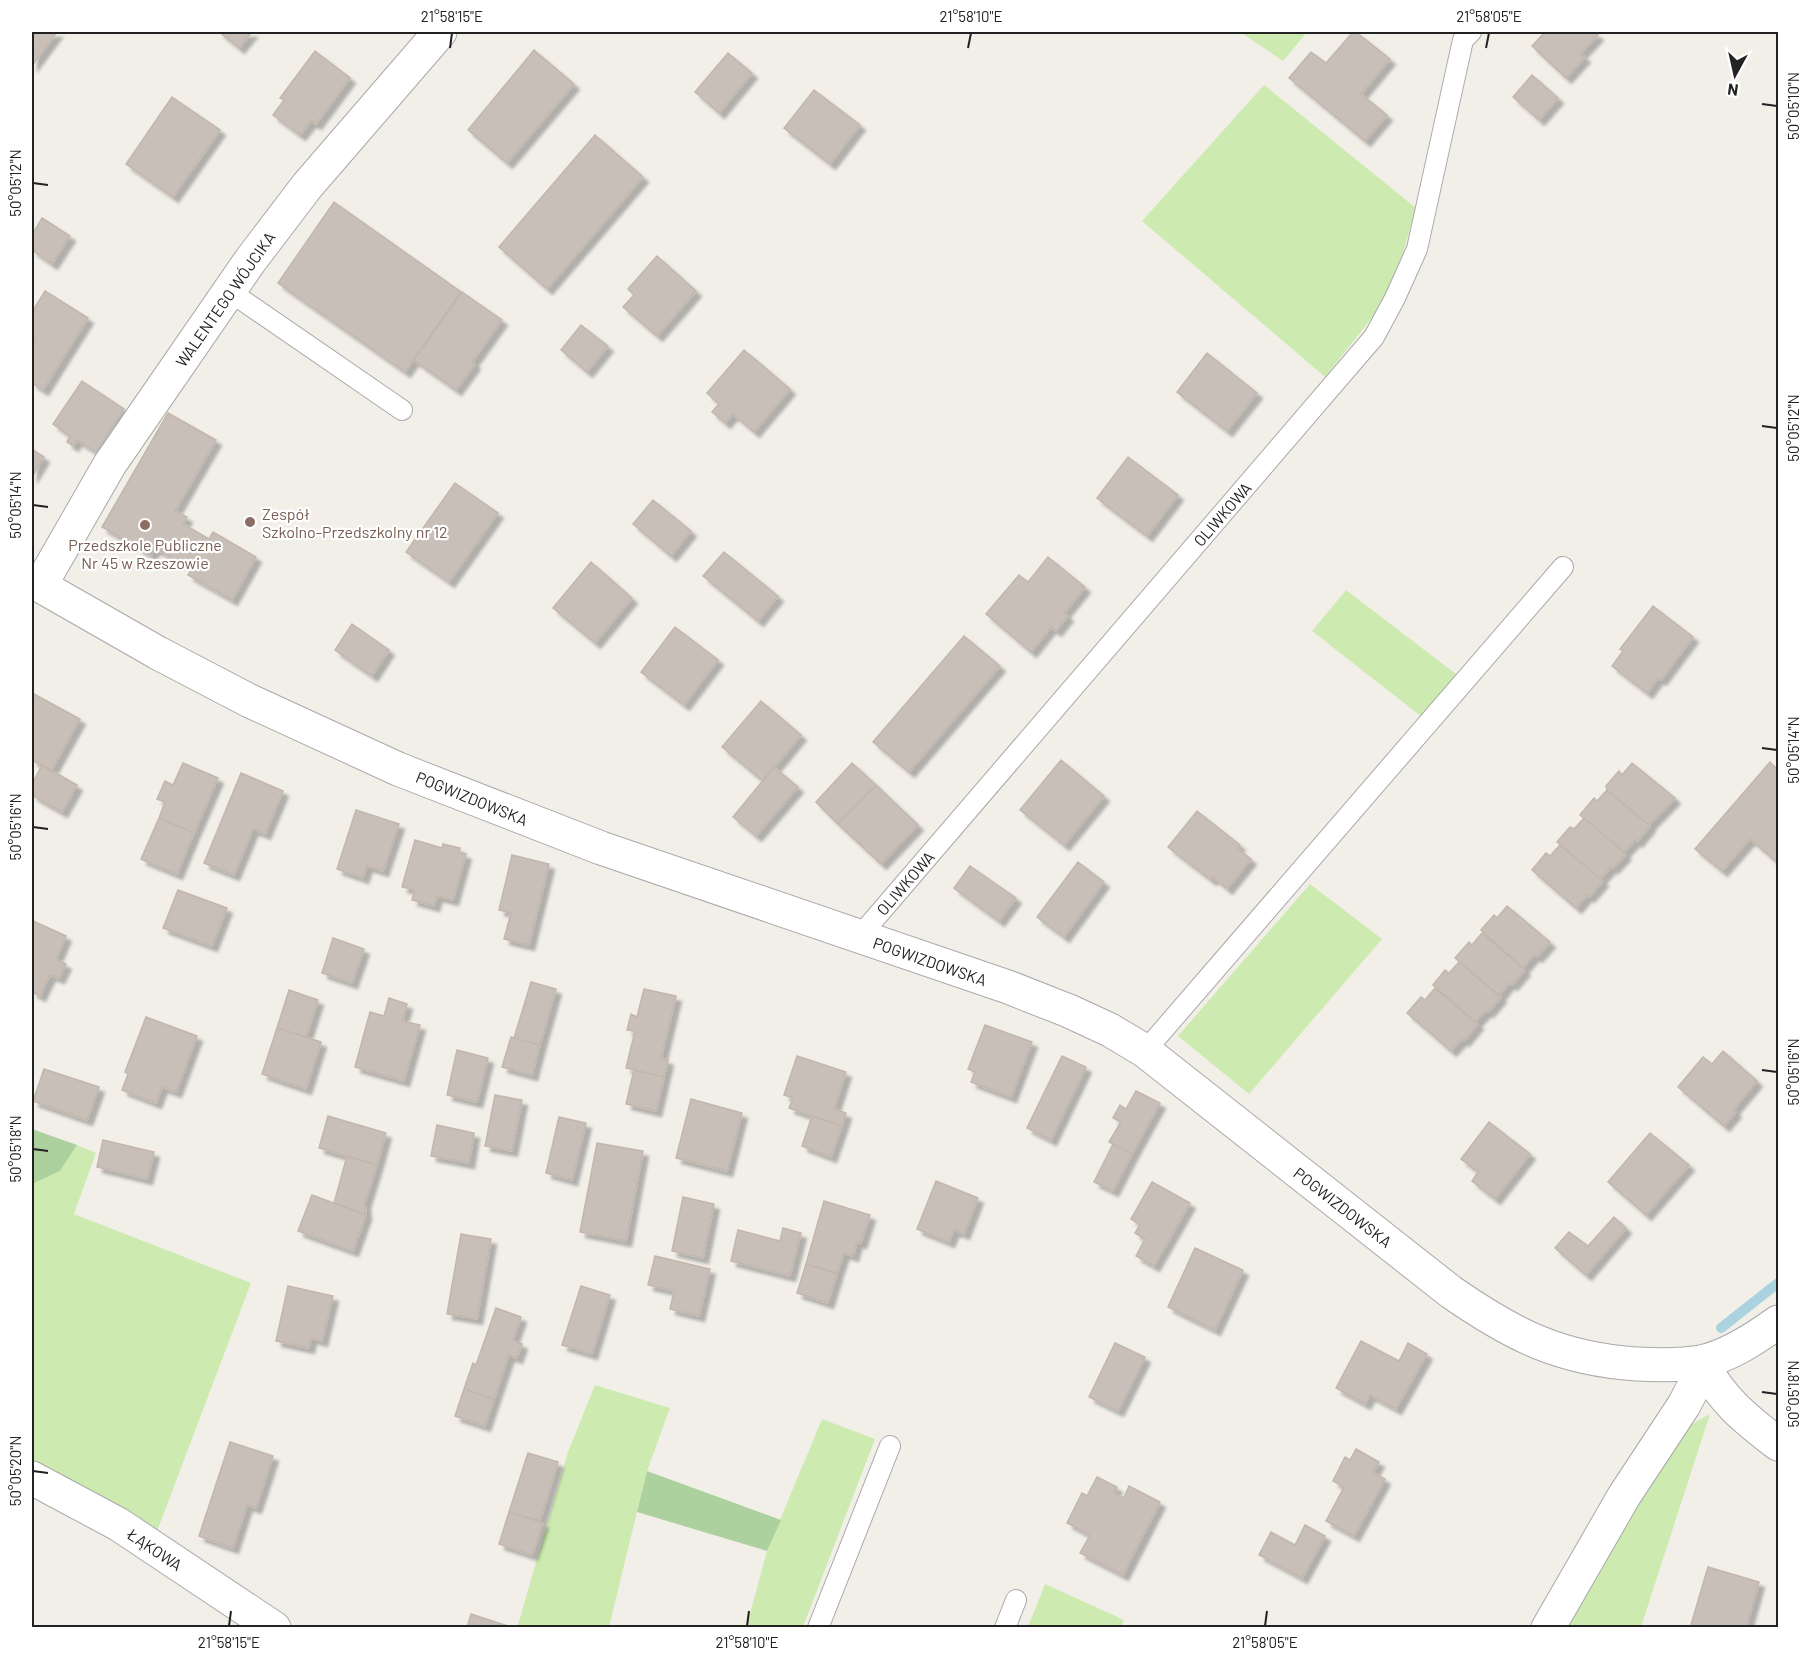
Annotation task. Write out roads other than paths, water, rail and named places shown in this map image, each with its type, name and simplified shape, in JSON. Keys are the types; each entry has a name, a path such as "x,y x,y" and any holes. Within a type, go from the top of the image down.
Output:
{"street":[{"name":"WALENTEGO WÓJCIKA","path":"35,584 110,464 229,291 307,186 440,32"},
{"name":"POGWIZDOWSKA","path":"35,584 158,653 250,701 398,769 601,848 960,970 1069,1011 1110,1030 1145,1051 1451,1292 1499,1324 1530,1340 1564,1353 1606,1362 1659,1365 1701,1362 1733,1350 1779,1322"},
{"path":"1701,1362 1725,1399 1746,1420 1779,1444"},
{"path":"1548,1628 1624,1496 1684,1405 1696,1382 1701,1362"},
{"name":"ŁĄKOWA","path":"32,1478 118,1524 274,1628"}],"lane":[{"name":"OLIWKOWA","path":"859,937 1374,337 1417,249 1463,40 1471,32"},
{"path":"229,291 402,410"},
{"path":"1145,1051 1563,567"},
{"path":"818,1628 890,1446"},
{"path":"1005,1628 1016,1600"}],"waterway":[{"path":"1721,1328 1778,1283"}],"place":[{"name":"Zespół Szkolno-Przedszkolny nr 12","path":"250,522"},
{"name":"Przedszkole Publiczne Nr 45 w Rzeszowie","path":"145,525"}]}
